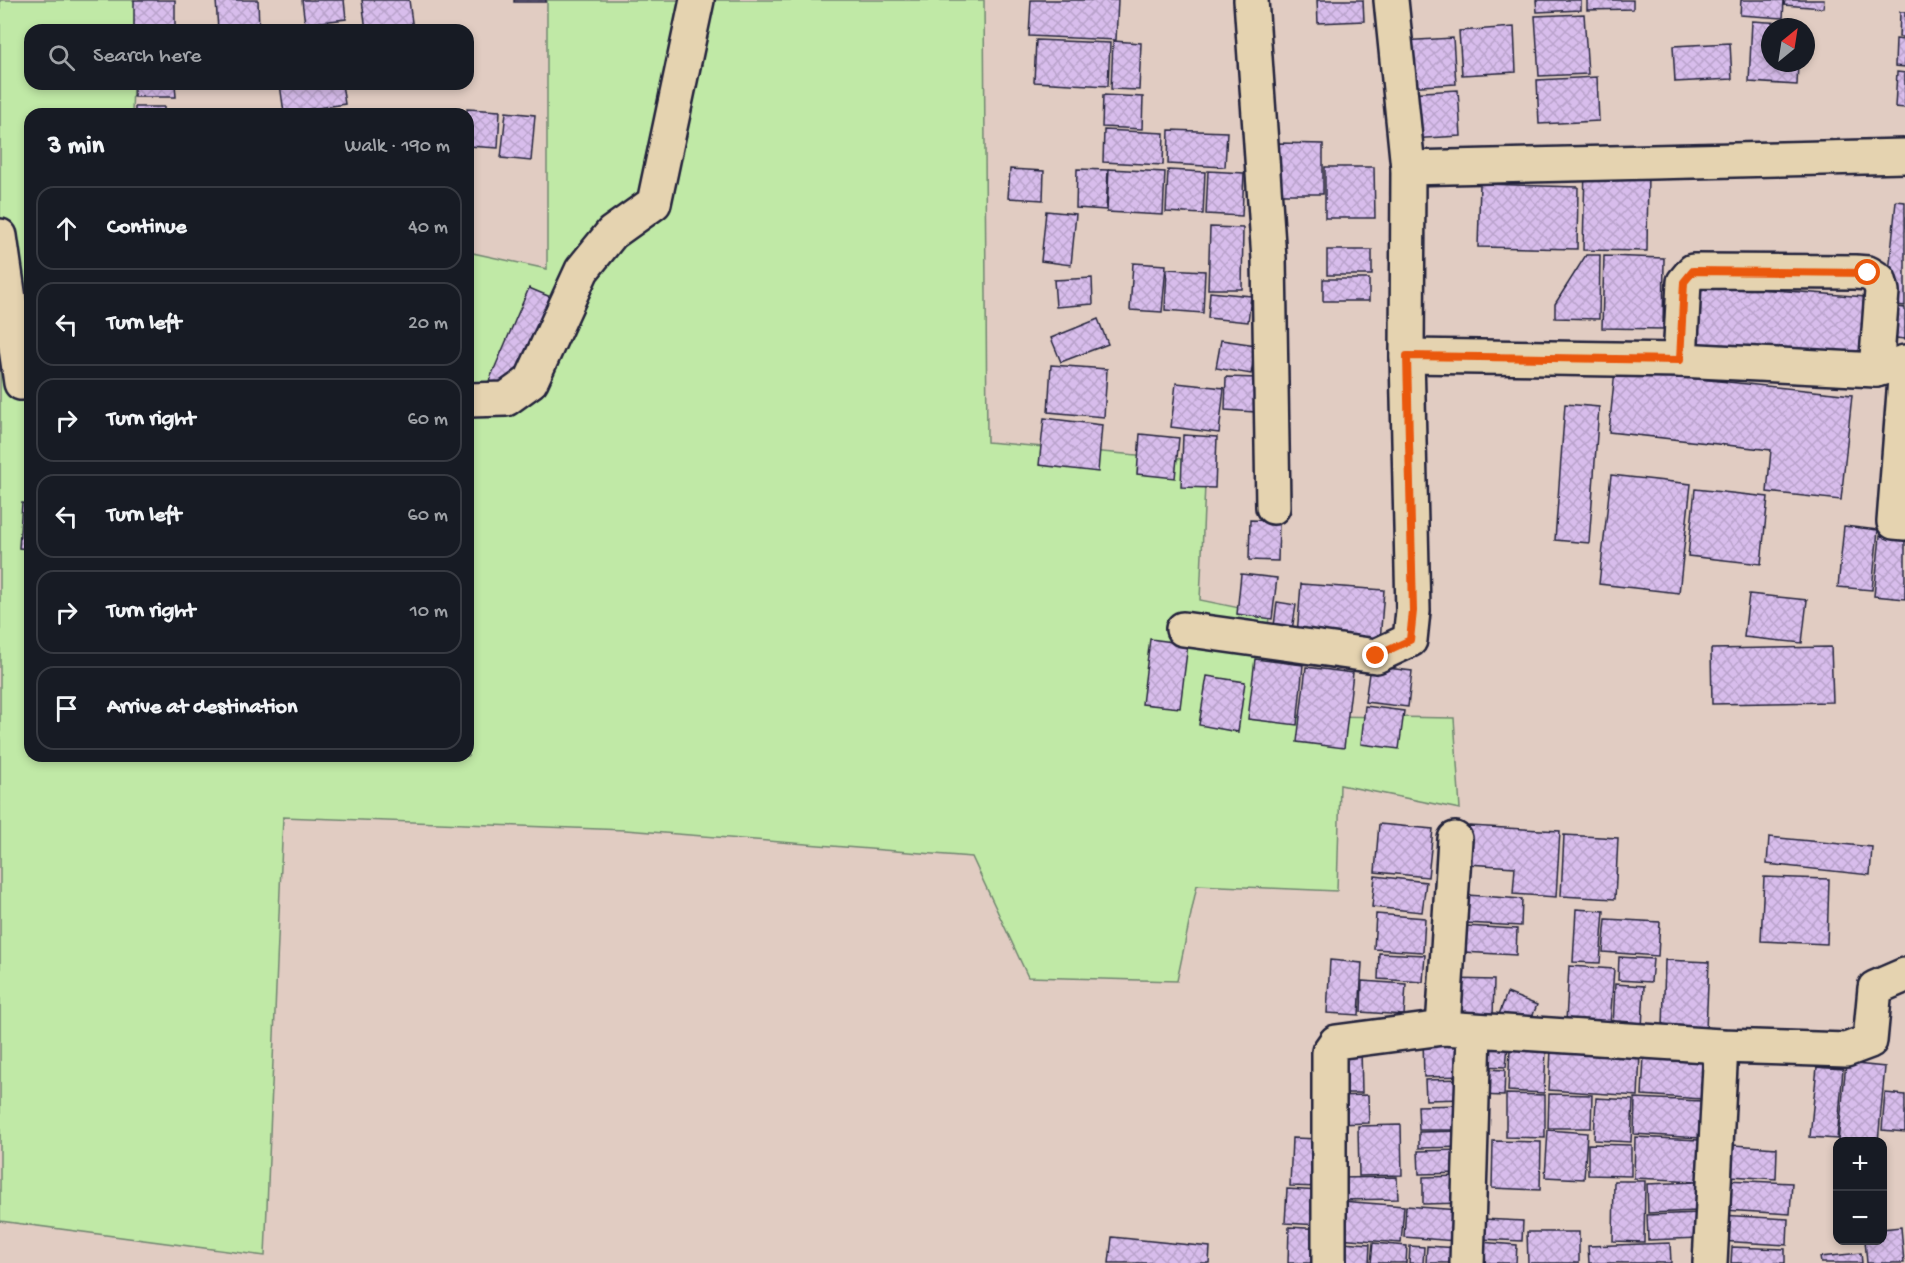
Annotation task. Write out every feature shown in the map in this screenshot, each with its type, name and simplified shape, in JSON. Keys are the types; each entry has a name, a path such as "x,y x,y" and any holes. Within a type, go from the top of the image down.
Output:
{"street":[{"path":"474,400 506,399 531,381 582,270 612,233 654,203 698,0"},
{"path":"1251,0 1269,259 1273,507"},
{"path":"1183,629 1376,656 1410,640 1413,611 1407,356 1408,168 1391,0"},
{"path":"1408,168 1905,156"},
{"path":"0,236 21,383"},
{"path":"1680,360 1684,282 1693,271 1856,272 1868,273 1879,280 1895,370 1894,522 1905,523"},
{"path":"1407,356 1680,360 1895,370"},
{"path":"1455,839 1467,1263"},
{"path":"1329,1263 1329,1052 1336,1042 1459,1030 1721,1046 1846,1050 1870,1041 1875,988 1905,975"},
{"path":"1710,1263 1721,1046"}],"green space":[{"path":"0,0 136,0 135,24 24,24 24,90 133,90 132,108 24,108 24,762 474,762 474,253 547,269 547,0 984,0 987,442 1206,461 1200,600 1269,614 1263,715 1454,718 1460,809 1340,785 1337,891 1197,885 1177,981 1028,977 972,857 625,830 283,817 265,1256 0,1221"}],"building":[{"path":"134,0 175,0 175,24 134,24"},
{"path":"216,0 258,0 259,24 218,24"},
{"path":"302,0 344,0 346,19 305,24"},
{"path":"362,0 409,0 412,24 365,24"},
{"path":"514,0 546,0 546,2 514,2"},
{"path":"1031,0 1118,0 1116,40 1029,36"},
{"path":"1317,0 1363,0 1364,21 1318,23"},
{"path":"1536,0 1581,0 1581,10 1537,12"},
{"path":"1587,0 1633,0 1633,9 1587,10"},
{"path":"1741,0 1784,0 1783,18 1740,15"},
{"path":"1785,0 1824,0 1823,8 1784,5"},
{"path":"1900,12 1905,12 1905,37 1899,37"},
{"path":"1584,14 1588,74 1539,76 1535,16"},
{"path":"1752,21 1761,22 1761,72 1798,72 1797,85 1749,82"},
{"path":"1514,27 1516,72 1462,75 1459,31"},
{"path":"1453,38 1456,84 1404,87 1401,41"},
{"path":"1896,39 1905,40 1905,67 1895,66"},
{"path":"1036,40 1110,43 1108,86 1034,82"},
{"path":"1113,41 1141,43 1139,90 1111,89"},
{"path":"1730,43 1732,79 1675,82 1673,46"},
{"path":"1897,72 1905,73 1905,108 1895,107"},
{"path":"1597,77 1599,121 1539,124 1537,80"},
{"path":"134,90 175,90 176,97 134,97"},
{"path":"281,90 343,90 345,104 318,108 283,108"},
{"path":"1458,90 1461,136 1409,139 1407,93"},
{"path":"1103,95 1143,97 1142,129 1102,127"},
{"path":"135,107 164,107 164,108"},
{"path":"474,109 500,111 498,148 474,146"},
{"path":"506,112 535,115 531,161 501,158"},
{"path":"1104,130 1164,133 1163,165 1103,162"},
{"path":"1169,130 1227,132 1225,167 1168,164"},
{"path":"1278,143 1323,144 1323,194 1278,194"},
{"path":"1325,167 1374,167 1375,218 1325,218"},
{"path":"1585,168 1648,169 1647,251 1583,250"},
{"path":"1010,169 1044,171 1043,200 1008,198"},
{"path":"1077,169 1108,170 1106,210 1076,208"},
{"path":"1109,169 1165,172 1163,215 1107,212"},
{"path":"1168,170 1205,172 1203,214 1166,212"},
{"path":"1208,171 1244,173 1242,216 1206,214"},
{"path":"1480,184 1578,187 1577,249 1478,247"},
{"path":"1896,201 1905,202 1905,306 1886,304"},
{"path":"1046,211 1076,214 1071,265 1041,261"},
{"path":"1210,227 1243,228 1242,289 1208,289"},
{"path":"1327,250 1372,250 1372,275 1327,275"},
{"path":"1586,255 1600,255 1599,319 1555,318 1555,304"},
{"path":"1604,256 1664,258 1663,329 1602,328"},
{"path":"1133,263 1166,265 1162,312 1130,310"},
{"path":"1167,269 1205,271 1203,313 1165,310"},
{"path":"1092,278 1093,304 1056,307 1054,280"},
{"path":"1323,279 1369,279 1369,301 1323,301"},
{"path":"1693,284 1866,297 1861,364 1688,351"},
{"path":"529,288 560,301 520,394 489,381"},
{"path":"1210,292 1251,296 1248,322 1208,318"},
{"path":"1889,306 1905,308 1905,339 1886,337"},
{"path":"1098,319 1108,344 1061,362 1051,338"},
{"path":"1221,340 1256,345 1251,374 1216,368"},
{"path":"1051,365 1107,369 1104,417 1048,412"},
{"path":"1615,370 1852,395 1841,500 1767,492 1771,450 1609,432"},
{"path":"1226,377 1257,378 1255,412 1225,410"},
{"path":"1176,383 1224,388 1219,433 1171,427"},
{"path":"1565,404 1599,407 1589,543 1555,540"},
{"path":"1044,418 1102,425 1098,472 1039,465"},
{"path":"1140,434 1179,438 1175,478 1137,474"},
{"path":"1183,435 1217,437 1215,488 1181,487"},
{"path":"1611,475 1691,484 1679,593 1599,584"},
{"path":"1695,489 1768,497 1761,564 1688,556"},
{"path":"22,503 24,503 24,548 19,548"},
{"path":"1250,520 1279,521 1278,561 1249,560"},
{"path":"1844,526 1878,530 1872,590 1838,587"},
{"path":"1880,536 1905,539 1905,599 1874,596"},
{"path":"1241,574 1277,578 1272,619 1237,614"},
{"path":"1301,584 1384,590 1380,641 1297,635"},
{"path":"1749,594 1807,600 1802,643 1744,637"},
{"path":"1277,602 1296,605 1291,636 1273,634"},
{"path":"1150,639 1188,644 1180,708 1142,704"},
{"path":"1831,647 1833,702 1712,704 1711,649"},
{"path":"1255,659 1303,665 1297,725 1248,719"},
{"path":"1370,666 1412,671 1408,707 1365,702"},
{"path":"1306,667 1353,673 1344,748 1297,742"},
{"path":"1207,676 1245,682 1238,732 1199,725"},
{"path":"1365,706 1404,711 1399,749 1361,744"},
{"path":"1379,824 1433,829 1428,877 1375,872"},
{"path":"1469,826 1560,831 1556,897 1513,894 1515,867 1467,864"},
{"path":"1564,835 1618,838 1615,899 1561,896"},
{"path":"1769,837 1872,847 1870,875 1767,864"},
{"path":"1375,876 1426,882 1422,912 1372,907"},
{"path":"1764,877 1829,879 1827,944 1761,941"},
{"path":"1467,895 1522,899 1521,926 1466,923"},
{"path":"1576,909 1604,911 1600,963 1573,962"},
{"path":"1376,914 1425,918 1423,952 1374,949"},
{"path":"1606,919 1660,922 1658,956 1603,952"},
{"path":"1465,926 1517,929 1516,955 1463,952"},
{"path":"1379,953 1425,955 1423,982 1378,979"},
{"path":"1619,957 1653,959 1651,982 1618,980"},
{"path":"1330,960 1362,963 1359,1015 1327,1013"},
{"path":"1665,960 1709,962 1706,1030 1663,1028"},
{"path":"1569,966 1614,969 1610,1025 1566,1022"},
{"path":"1451,979 1494,980 1493,1016 1450,1015"},
{"path":"1362,981 1406,984 1404,1015 1361,1012"},
{"path":"1615,984 1644,986 1642,1029 1613,1027"},
{"path":"1507,993 1537,1005 1526,1032 1497,1020"},
{"path":"1423,1040 1464,1040 1465,1076 1424,1077"},
{"path":"1483,1044 1508,1045 1506,1067 1481,1066"},
{"path":"1335,1048 1361,1048 1362,1093 1336,1093"},
{"path":"1510,1049 1546,1051 1544,1093 1508,1091"},
{"path":"1551,1050 1640,1055 1638,1096 1549,1090"},
{"path":"1644,1056 1704,1059 1702,1099 1642,1095"},
{"path":"1846,1063 1885,1067 1878,1137 1839,1137"},
{"path":"1817,1067 1843,1069 1837,1137 1810,1137"},
{"path":"1482,1069 1505,1070 1504,1096 1480,1095"},
{"path":"1464,1079 1464,1099 1426,1100 1425,1080"},
{"path":"1885,1093 1905,1095 1905,1132 1882,1130"},
{"path":"1506,1094 1545,1095 1545,1138 1506,1137"},
{"path":"1549,1094 1592,1095 1591,1128 1548,1128"},
{"path":"1368,1095 1369,1123 1335,1124 1334,1096"},
{"path":"1596,1098 1633,1100 1631,1142 1594,1140"},
{"path":"1635,1098 1702,1101 1700,1138 1634,1134"},
{"path":"1464,1105 1465,1130 1419,1130 1418,1106"},
{"path":"1401,1125 1402,1175 1359,1176 1358,1126"},
{"path":"1548,1130 1587,1133 1584,1179 1545,1177"},
{"path":"1465,1131 1465,1147 1419,1148 1419,1132"},
{"path":"1635,1137 1699,1140 1698,1181 1634,1178"},
{"path":"1292,1138 1322,1139 1320,1187 1290,1186"},
{"path":"1493,1141 1541,1142 1540,1190 1492,1188"},
{"path":"1588,1144 1631,1145 1631,1176 1588,1175"},
{"path":"1733,1145 1777,1148 1776,1179 1731,1176"},
{"path":"1464,1150 1464,1173 1419,1174 1418,1151"},
{"path":"1463,1176 1464,1203 1423,1204 1423,1177"},
{"path":"1397,1177 1398,1199 1341,1200 1340,1178"},
{"path":"1725,1180 1792,1183 1790,1214 1724,1210"},
{"path":"1614,1181 1645,1181 1644,1242 1613,1241"},
{"path":"1697,1182 1698,1211 1648,1213 1647,1184"},
{"path":"1287,1189 1320,1191 1319,1225 1285,1223"},
{"path":"1341,1201 1404,1206 1401,1243 1338,1238"},
{"path":"1406,1206 1458,1210 1456,1241 1404,1237"},
{"path":"1700,1213 1700,1238 1648,1240 1647,1215"},
{"path":"1721,1215 1788,1219 1787,1245 1719,1241"},
{"path":"1482,1219 1523,1221 1522,1241 1481,1239"},
{"path":"1289,1227 1322,1229 1320,1263 1288,1263"},
{"path":"1901,1227 1904,1263 1867,1263 1865,1245 1887,1245 1887,1228"},
{"path":"1527,1232 1579,1232 1579,1263 1528,1263"},
{"path":"1112,1237 1210,1247 1209,1263 1109,1263"},
{"path":"1342,1242 1370,1244 1369,1263 1340,1263"},
{"path":"1480,1242 1517,1245 1516,1263 1479,1263"},
{"path":"1373,1243 1407,1246 1406,1263 1371,1263"},
{"path":"1670,1243 1671,1263 1589,1263 1588,1246"},
{"path":"1410,1246 1424,1247 1423,1263 1409,1263"},
{"path":"1427,1246 1458,1248 1456,1263 1426,1263"},
{"path":"1732,1247 1785,1249 1785,1263 1731,1263"},
{"path":"1861,1253 1862,1263 1821,1263 1820,1257"}],"route":[{"path":"1376,656 1410,640 1413,611 1407,356 1680,360 1684,282 1693,271 1868,273"}]}
